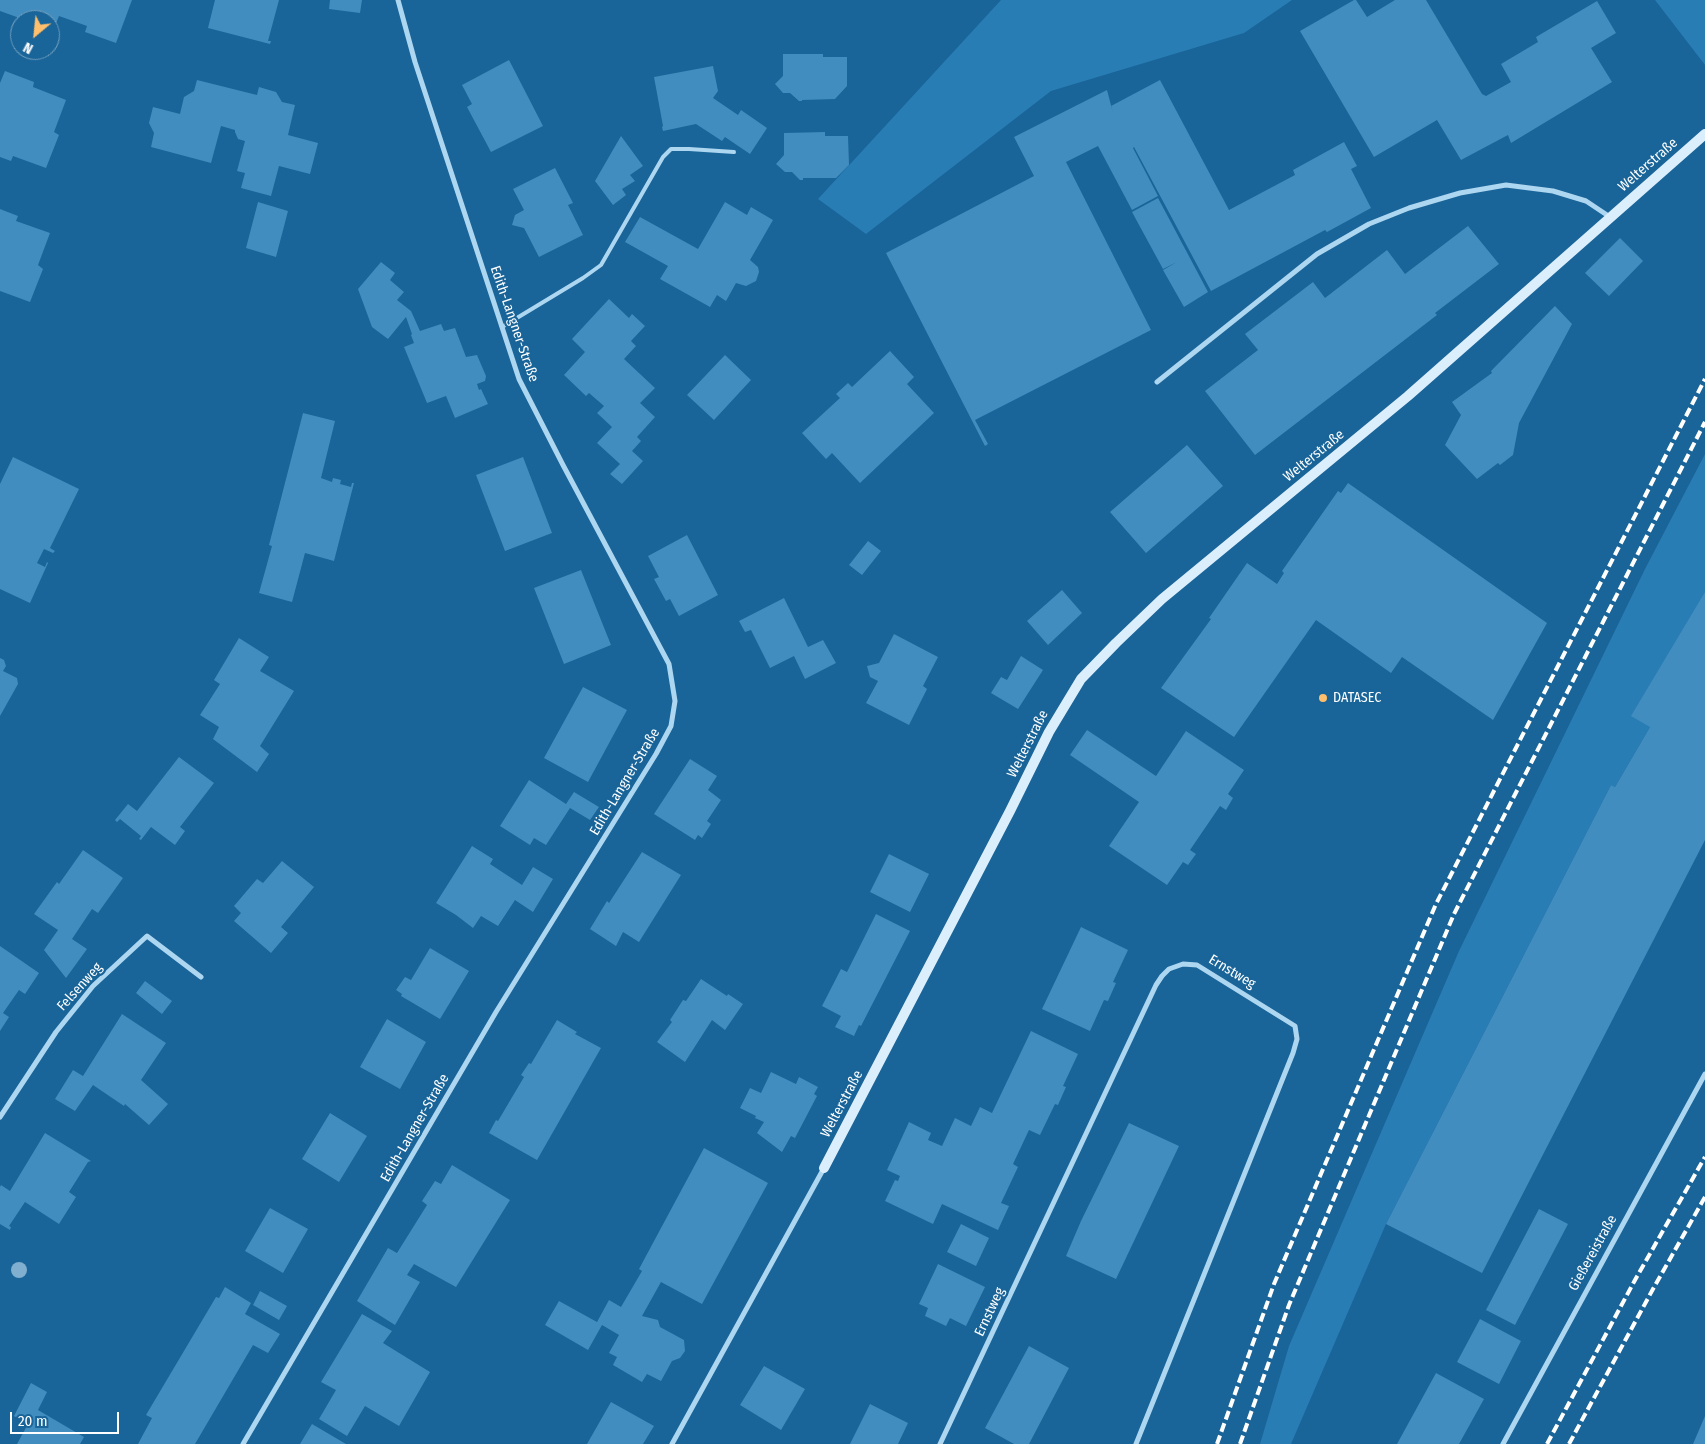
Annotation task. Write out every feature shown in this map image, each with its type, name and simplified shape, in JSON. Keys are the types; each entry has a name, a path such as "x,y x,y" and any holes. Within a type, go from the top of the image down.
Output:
{"street":[{"name":"Edith-Langner-Straße","path":"244,1444 496,1012 586,870 656,754 671,726 675,701 669,664 563,466 519,378 415,62 398,0"},
{"name":"Welterstraße","path":"672,1444 824,1168 1010,811 1049,732 1081,680 1116,642 1162,599 1408,396 1705,134"},
{"path":"1157,382 1317,254 1369,224 1409,208 1460,193 1506,185 1553,191 1586,201 1610,217"},
{"name":"Felsenweg","path":"0,1117 56,1032 93,986 147,936 201,977"},
{"name":"Ernstweg","path":"940,1444 1156,985 1169,969 1183,964 1197,964 1295,1026 1297,1039 1136,1444"},
{"name":"Gießereistraße","path":"1502,1444 1705,1074"}],"lane":[{"path":"502,327 601,265 663,157 671,149 689,148 734,152"}],"shaded area":[{"path":"1001,0 1292,0 1244,33 1051,91 866,234 818,199"},
{"path":"1655,0 1705,0 1705,65"},
{"path":"1705,454 1705,592 1650,727 1615,787 1611,785 1386,1224 1291,1444 1260,1444 1289,1346 1459,951 1645,569"}],"building":[{"path":"0,0 132,0 116,43 85,32 87,26 60,16 60,10 10,10 10,15 0,11"},
{"path":"215,0 279,0 268,41 271,41 270,44 208,28"},
{"path":"330,0 362,0 360,13 329,9"},
{"path":"1356,0 1367,17 1395,0 1426,0 1482,94 1486,96 1511,82 1501,64 1538,42 1536,37 1597,1 1616,33 1591,48 1612,82 1511,143 1508,135 1461,160 1437,120 1374,157 1300,31"},
{"path":"783,54 823,54 823,57 847,57 847,86 835,99 799,101 790,93 783,93 775,84 783,76"},
{"path":"509,60 543,126 491,152 467,107 472,104 462,85"},
{"path":"713,66 718,91 713,98 738,115 741,110 767,128 750,154 725,137 722,141 696,124 663,131 654,77"},
{"path":"5,71 34,82 33,87 66,100 54,132 59,135 46,168 13,156 11,161 0,157 0,83"},
{"path":"197,80 257,95 259,87 276,92 282,102 295,105 288,135 318,143 310,174 279,166 271,196 241,188 245,173 237,171 245,141 238,139 235,130 221,126 211,163 151,147 154,133 149,123 153,107 180,114 184,97 194,91"},
{"path":"1160,80 1229,210 1295,175 1293,170 1344,142 1357,166 1351,169 1371,208 1327,232 1325,230 1211,291 1134,147 1158,196 1132,210 1098,146 1066,162 1151,330 975,420 988,444 985,446 886,253 1034,176 1014,137 1107,90 1111,106"},
{"path":"825,132 825,136 848,136 849,165 836,178 803,178 803,180 800,180 792,172 785,172 776,164 784,155 784,133"},
{"path":"621,136 643,166 630,175 635,181 622,189 626,195 613,205 595,181"},
{"path":"555,168 573,203 568,205 583,235 539,257 524,228 512,225 515,215 524,210 513,189"},
{"path":"1158,198 1208,292 1184,307 1163,270 1177,262 1163,269 1132,212"},
{"path":"258,202 288,211 276,257 246,248"},
{"path":"725,202 747,215 751,207 773,220 750,260 758,267 759,272 756,281 746,286 736,283 726,301 717,295 710,307 660,279 668,266 625,242 640,217 698,249"},
{"path":"0,209 18,216 16,221 50,233 38,265 43,269 30,302 0,291"},
{"path":"1468,226 1499,264 1435,313 1437,315 1255,455 1205,391 1258,350 1245,334 1313,282 1325,298 1387,250 1405,274"},
{"path":"1620,238 1643,261 1609,296 1585,273"},
{"path":"381,262 395,273 390,280 404,292 397,300 411,311 420,331 441,324 444,331 455,328 466,357 477,355 486,376 485,381 477,384 488,404 455,418 446,396 427,403 404,347 414,343 406,317 388,339 372,327 358,289"},
{"path":"609,299 629,318 632,314 645,326 631,341 636,346 624,359 655,388 640,403 655,417 637,437 641,441 632,451 643,461 622,484 610,474 620,464 597,443 612,427 597,413 604,406 589,393 586,396 564,375 585,352 572,339"},
{"path":"1555,306 1572,324 1519,423 1513,455 1500,465 1498,463 1477,479 1445,445 1461,415 1452,402 1492,373 1491,371"},
{"path":"890,351 914,377 907,384 934,413 860,483 832,453 826,459 802,433 840,398 836,394 848,383 852,387"},
{"path":"725,355 751,380 714,420 687,395"},
{"path":"303,413 335,421 321,478 332,482 333,478 341,480 340,484 351,487 352,483 354,483 334,561 305,553 292,602 259,593 272,546 269,545"},
{"path":"1187,445 1223,486 1146,553 1110,512"},
{"path":"13,457 79,489 50,548 55,551 53,553 44,549 37,563 45,567 48,563 30,603 0,589 0,484"},
{"path":"523,457 552,533 505,551 476,475"},
{"path":"1348,483 1547,623 1493,720 1402,657 1391,673 1316,620 1234,737 1161,688 1211,619 1209,618 1247,563 1277,584 1284,573 1282,571 1338,491 1341,493"},
{"path":"687,535 718,595 679,616 670,599 666,601 654,579 659,577 648,556"},
{"path":"868,541 881,551 862,575 849,565"},
{"path":"581,570 611,645 564,664 534,588"},
{"path":"1062,590 1082,613 1048,645 1027,621"},
{"path":"1705,592 1705,840 1482,1273 1386,1224 1611,785 1615,787 1650,727 1631,716"},
{"path":"784,598 808,647 823,640 836,663 805,679 794,656 770,668 751,630 745,632 739,621"},
{"path":"894,634 938,657 923,686 927,689 909,725 866,703 878,681 870,677 867,666 879,663"},
{"path":"239,638 269,657 260,671 294,691 260,746 269,754 257,772 213,739 219,727 200,715 220,684 214,680"},
{"path":"1021,656 1043,670 1018,709 991,693 1001,677 1007,680"},
{"path":"0,658 4,660 6,666 3,671 17,678 18,684 0,716"},
{"path":"583,687 627,710 588,782 544,758"},
{"path":"1087,730 1156,776 1186,731 1244,770 1228,794 1233,798 1226,810 1220,806 1190,850 1196,854 1188,865 1183,862 1167,885 1109,846 1139,802 1070,755"},
{"path":"179,757 214,783 180,827 185,831 175,845 151,827 141,840 139,839 141,836 120,819 117,822 115,820 128,804 137,811"},
{"path":"690,759 717,776 708,790 721,800 707,821 711,824 702,838 698,835 695,840 654,814"},
{"path":"529,780 566,804 574,792 599,807 590,820 570,808 546,845 534,838 530,845 500,826"},
{"path":"472,846 493,859 490,864 522,885 533,867 553,879 533,912 515,900 498,926 481,916 473,928 436,903"},
{"path":"83,850 123,878 98,913 92,909 72,939 87,949 66,978 44,950 58,930 34,914 57,882 59,884"},
{"path":"642,852 681,875 639,942 623,932 616,946 590,929 607,901 609,903"},
{"path":"889,854 929,874 910,912 870,892"},
{"path":"282,861 314,887 281,927 288,933 271,953 234,921 241,913 234,906 257,879 263,883"},
{"path":"876,914 910,931 854,1036 835,1027 841,1016 822,1006 841,969 847,972"},
{"path":"1081,927 1128,950 1113,982 1116,983 1108,1001 1104,1000 1090,1031 1042,1009"},
{"path":"0,946 39,973 25,994 19,990 3,1013 9,1017 0,1031"},
{"path":"430,948 469,971 440,1019 401,996 402,994 396,990 405,977 411,980"},
{"path":"701,979 743,1004 725,1030 712,1020 685,1062 657,1042 672,1022 670,1020 683,1000 686,1001"},
{"path":"145,981 172,1001 162,1014 136,993"},
{"path":"122,1014 166,1043 141,1080 168,1104 149,1125 125,1104 124,1106 93,1085 75,1111 55,1099 73,1070 83,1076"},
{"path":"387,1019 426,1042 400,1089 360,1067"},
{"path":"557,1020 577,1032 575,1034 601,1048 537,1160 489,1133 524,1077 521,1075 529,1063 531,1064"},
{"path":"1031,1031 1078,1054 1063,1086 1066,1087 1058,1105 1055,1104 1040,1135 1029,1130 1013,1164 1018,1167 1001,1203 1009,1206 998,1230 942,1204 933,1224 885,1201 895,1180 898,1181 900,1176 887,1170 909,1122 931,1133 928,1140 942,1146 955,1118 971,1126 980,1107 992,1113"},
{"path":"771,1072 796,1084 799,1077 818,1087 814,1094 817,1096 795,1138 791,1136 782,1152 757,1133 764,1122 740,1108 750,1088 761,1093"},
{"path":"330,1113 367,1136 339,1182 302,1159"},
{"path":"1129,1123 1179,1146 1116,1279 1066,1256"},
{"path":"45,1133 91,1161 88,1162 69,1192 76,1197 59,1224 25,1202 9,1226 11,1227 10,1230 0,1224 0,1187 1,1185 10,1191"},
{"path":"704,1148 768,1183 702,1304 661,1282 642,1316 658,1320 660,1327 684,1340 685,1351 680,1358 672,1361 661,1381 647,1374 642,1382 613,1365 617,1357 609,1353 619,1335 602,1325 588,1350 545,1325 559,1301 597,1322 609,1300 621,1307 642,1271 639,1269"},
{"path":"452,1165 510,1200 456,1287 414,1264 407,1275 420,1282 395,1325 357,1301 388,1248 397,1253 427,1205 422,1201 435,1181 441,1184"},
{"path":"270,1208 308,1229 283,1273 245,1251"},
{"path":"1539,1209 1568,1224 1515,1325 1486,1310"},
{"path":"961,1224 989,1238 976,1266 947,1252"},
{"path":"938,1264 985,1287 966,1326 950,1318 946,1326 925,1316 928,1308 919,1304"},
{"path":"225,1287 251,1303 245,1314 280,1334 268,1353 253,1345 195,1444 138,1444 152,1418 146,1415 216,1297 219,1298"},
{"path":"260,1291 287,1306 279,1320 253,1305"},
{"path":"362,1314 392,1331 383,1343 430,1372 399,1426 365,1406 347,1436 319,1419 336,1390 321,1382"},
{"path":"1480,1319 1521,1341 1499,1384 1457,1362"},
{"path":"1029,1346 1069,1368 1029,1444 1014,1444 985,1428"},
{"path":"764,1366 805,1389 781,1430 740,1405"},
{"path":"1436,1373 1484,1399 1459,1444 1397,1444"},
{"path":"31,1383 47,1392 38,1410 84,1437 80,1444 17,1444 28,1424 14,1416"},
{"path":"611,1402 654,1426 643,1444 587,1444"},
{"path":"870,1404 908,1423 898,1444 850,1444"},
{"path":"1705,1416 1705,1444 1693,1444"},
{"path":"312,1424 346,1444 300,1444"}],"railway":[{"path":"1217,1444 1274,1284 1436,904 1705,379"},
{"path":"1240,1444 1289,1305 1454,914 1705,422"},
{"path":"1547,1444 1635,1280 1705,1157"},
{"path":"1569,1444 1705,1197"}],"place":[{"name":"DATASEC","path":"1323,698"}]}
